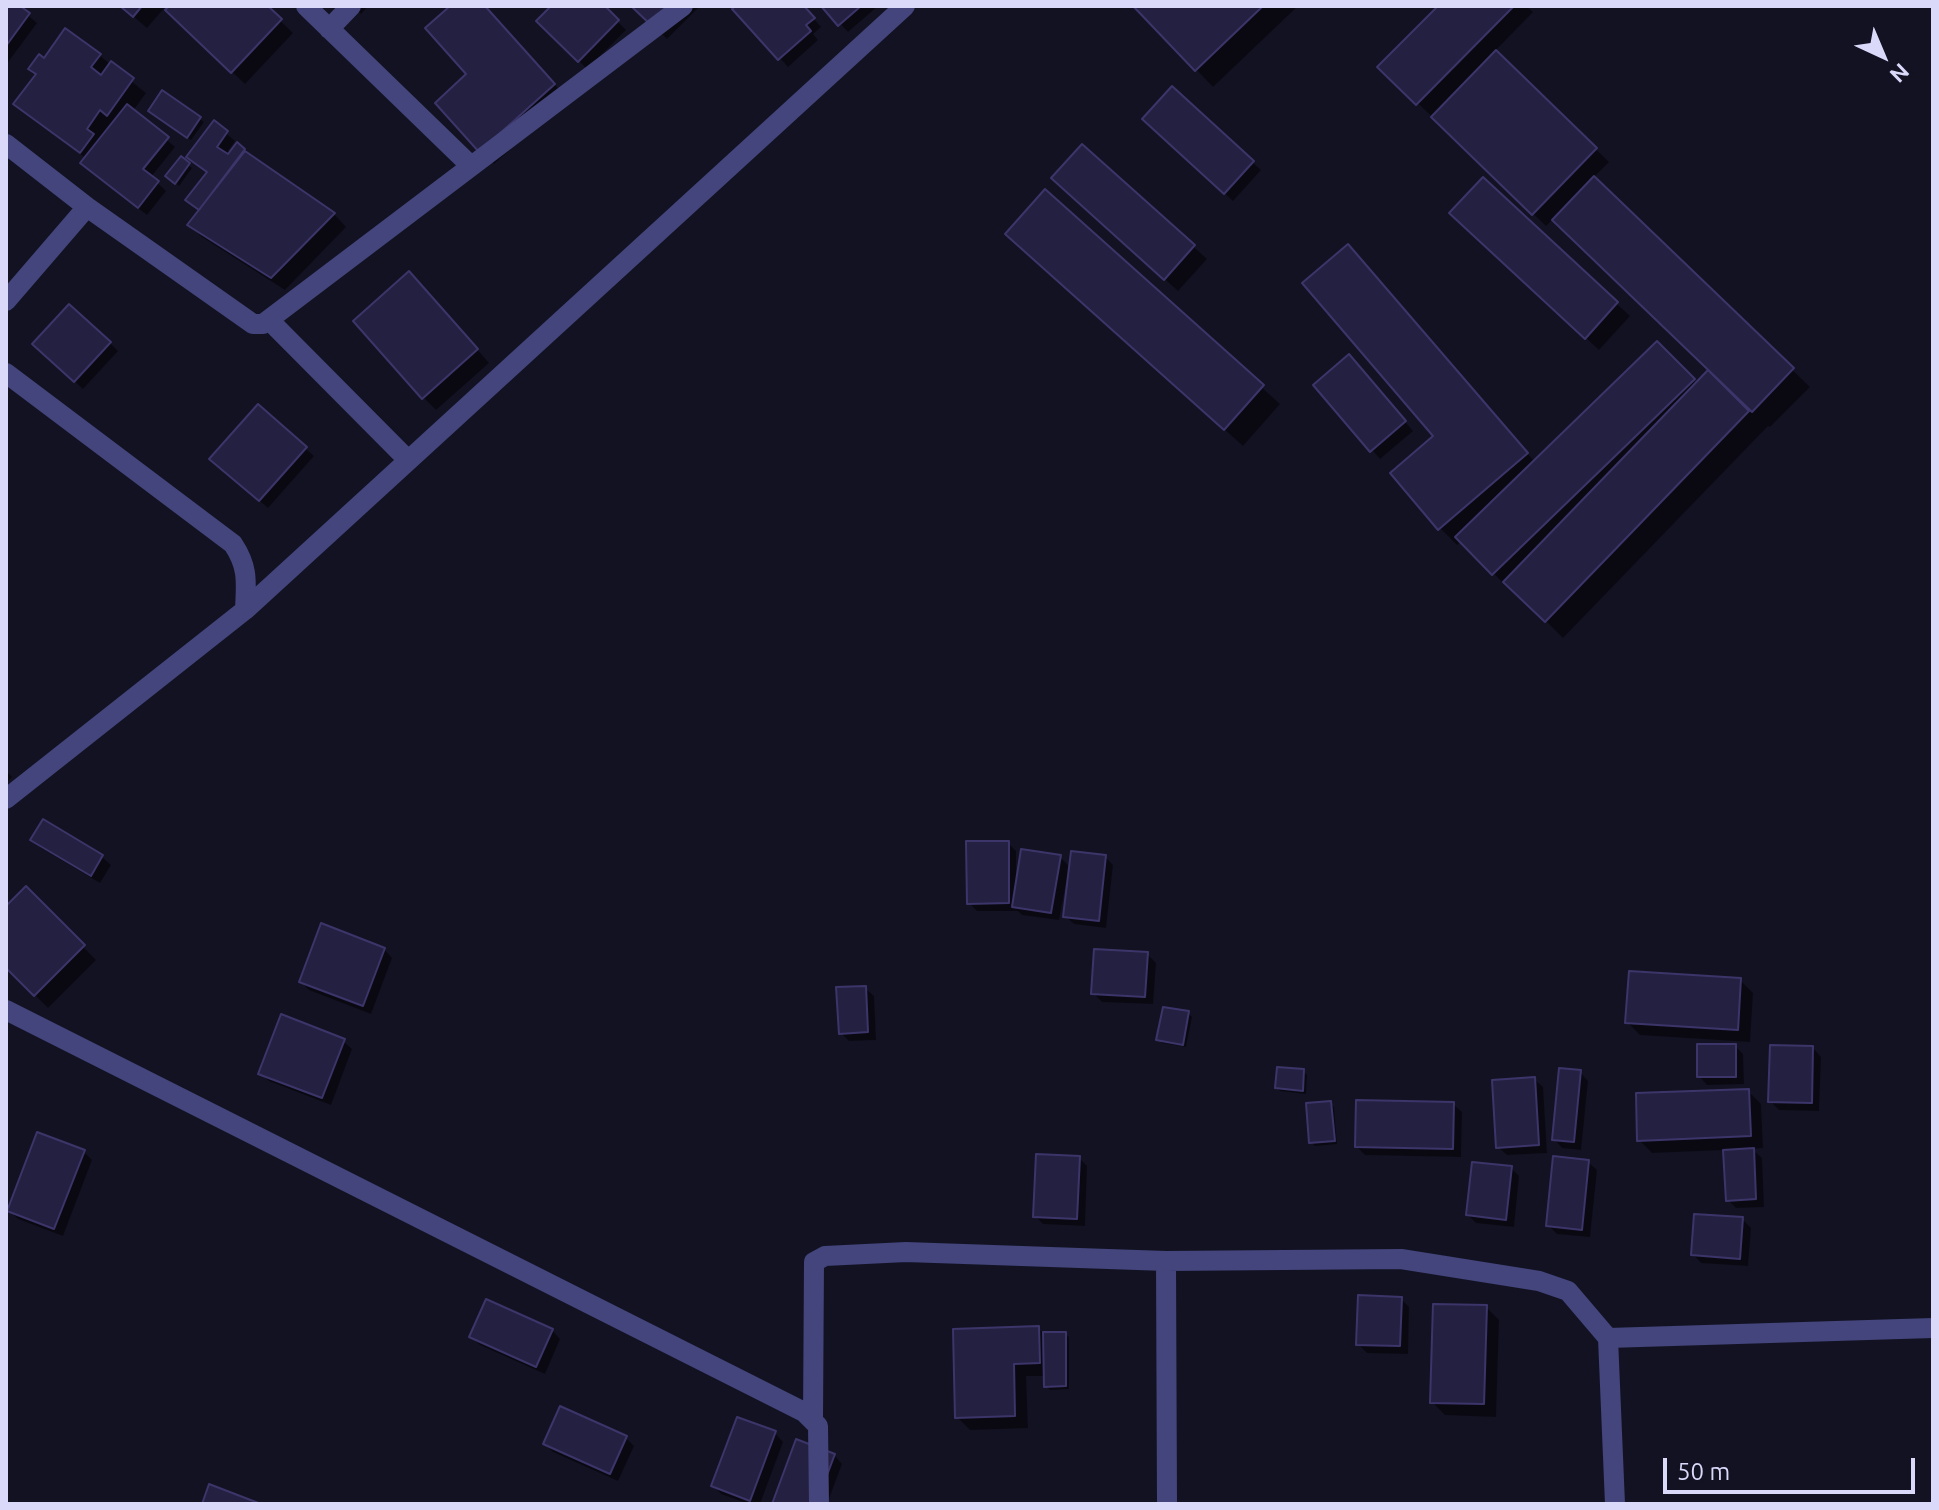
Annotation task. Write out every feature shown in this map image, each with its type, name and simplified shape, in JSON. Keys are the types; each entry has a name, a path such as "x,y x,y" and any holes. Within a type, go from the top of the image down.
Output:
{"street":[{"path":"306,6 471,166"},
{"path":"329,29 351,6"},
{"path":"6,144 87,207 253,324 263,324 683,6"},
{"path":"6,799 245,610 905,6"},
{"path":"6,301 87,207"},
{"path":"269,320 408,460"},
{"path":"6,373 233,544 244,560 245,610"},
{"path":"6,1010 813,1418"},
{"path":"819,1504 819,1434 813,1418 814,1262 817,1258 906,1252 1166,1261 1401,1259 1539,1281 1568,1291 1608,1338 1615,1504"},
{"path":"1166,1261 1167,1504"},
{"path":"1608,1338 1933,1328"}],"building":[{"path":"6,6 20,6 30,13 6,46"},
{"path":"120,6 142,6 133,17"},
{"path":"169,6 268,6 282,19 231,73 165,10"},
{"path":"450,6 485,6 555,84 479,152 435,103 466,74 425,28"},
{"path":"551,6 605,6 619,20 578,62 536,21"},
{"path":"631,6 674,6 653,27"},
{"path":"735,6 804,6 815,18 806,25 811,31 778,60 732,9"},
{"path":"821,6 861,6 838,26"},
{"path":"1133,6 1263,6 1195,71"},
{"path":"1438,6 1514,6 1416,105 1377,67"},
{"path":"65,28 101,54 91,67 101,75 111,61 134,78 107,116 100,110 87,129 94,134 80,153 13,104 36,74 28,69 39,54 44,58"},
{"path":"1496,50 1597,148 1532,215 1431,117"},
{"path":"1172,86 1254,161 1224,194 1142,119"},
{"path":"162,90 201,117 187,138 148,111"},
{"path":"127,104 169,137 143,169 159,181 138,208 80,163"},
{"path":"214,120 228,131 217,147 228,154 237,142 245,149 199,210 185,200 207,172 186,157"},
{"path":"1082,144 1195,245 1164,280 1051,178"},
{"path":"245,151 335,213 271,278 187,225"},
{"path":"181,156 190,163 175,184 165,176"},
{"path":"1594,176 1794,368 1752,412 1552,220"},
{"path":"1483,177 1618,302 1585,339 1449,213"},
{"path":"1045,189 1264,385 1224,430 1005,234"},
{"path":"1348,244 1528,453 1438,530 1390,473 1433,436 1302,283"},
{"path":"409,271 478,349 422,399 353,321"},
{"path":"69,304 111,342 74,382 32,344"},
{"path":"1657,341 1695,379 1492,575 1455,537"},
{"path":"1349,354 1406,421 1370,452 1313,385"},
{"path":"1708,370 1749,411 1545,622 1503,582"},
{"path":"258,404 307,447 259,501 209,459"},
{"path":"43,819 103,855 91,876 30,840"},
{"path":"966,841 1009,841 1009,903 967,904"},
{"path":"1021,849 1061,855 1051,913 1012,907"},
{"path":"1071,851 1106,855 1099,921 1063,917"},
{"path":"26,886 85,945 34,996 6,968 6,906"},
{"path":"321,923 385,948 363,1006 299,982"},
{"path":"1094,949 1148,952 1145,997 1091,994"},
{"path":"1629,971 1741,978 1738,1030 1625,1023"},
{"path":"866,986 868,1032 839,1034 836,987"},
{"path":"1163,1007 1189,1011 1183,1045 1156,1040"},
{"path":"281,1014 345,1039 322,1098 258,1074"},
{"path":"1697,1044 1736,1044 1736,1077 1697,1077"},
{"path":"1770,1045 1813,1046 1812,1103 1768,1102"},
{"path":"1277,1067 1304,1069 1303,1091 1275,1088"},
{"path":"1559,1068 1581,1070 1574,1142 1552,1140"},
{"path":"1535,1077 1539,1145 1496,1148 1492,1080"},
{"path":"1749,1089 1751,1136 1637,1141 1636,1093"},
{"path":"1356,1100 1454,1102 1453,1149 1355,1147"},
{"path":"1331,1101 1335,1141 1309,1143 1306,1103"},
{"path":"37,1132 85,1150 54,1229 7,1211"},
{"path":"1754,1148 1756,1199 1726,1201 1723,1150"},
{"path":"1036,1154 1080,1156 1077,1219 1033,1217"},
{"path":"1553,1156 1589,1160 1582,1230 1546,1226"},
{"path":"1472,1162 1512,1166 1506,1220 1466,1215"},
{"path":"1694,1214 1743,1217 1740,1259 1691,1255"},
{"path":"1358,1295 1402,1297 1400,1346 1356,1345"},
{"path":"486,1299 553,1329 536,1367 469,1337"},
{"path":"1433,1304 1487,1305 1484,1404 1430,1403"},
{"path":"1039,1326 1040,1363 1014,1364 1015,1416 955,1418 953,1329"},
{"path":"1043,1332 1066,1332 1066,1386 1044,1387"},
{"path":"560,1406 627,1436 610,1474 543,1444"},
{"path":"737,1417 776,1431 750,1501 711,1486"},
{"path":"796,1439 835,1454 816,1504 772,1504"},
{"path":"209,1484 261,1504 202,1504"}]}
